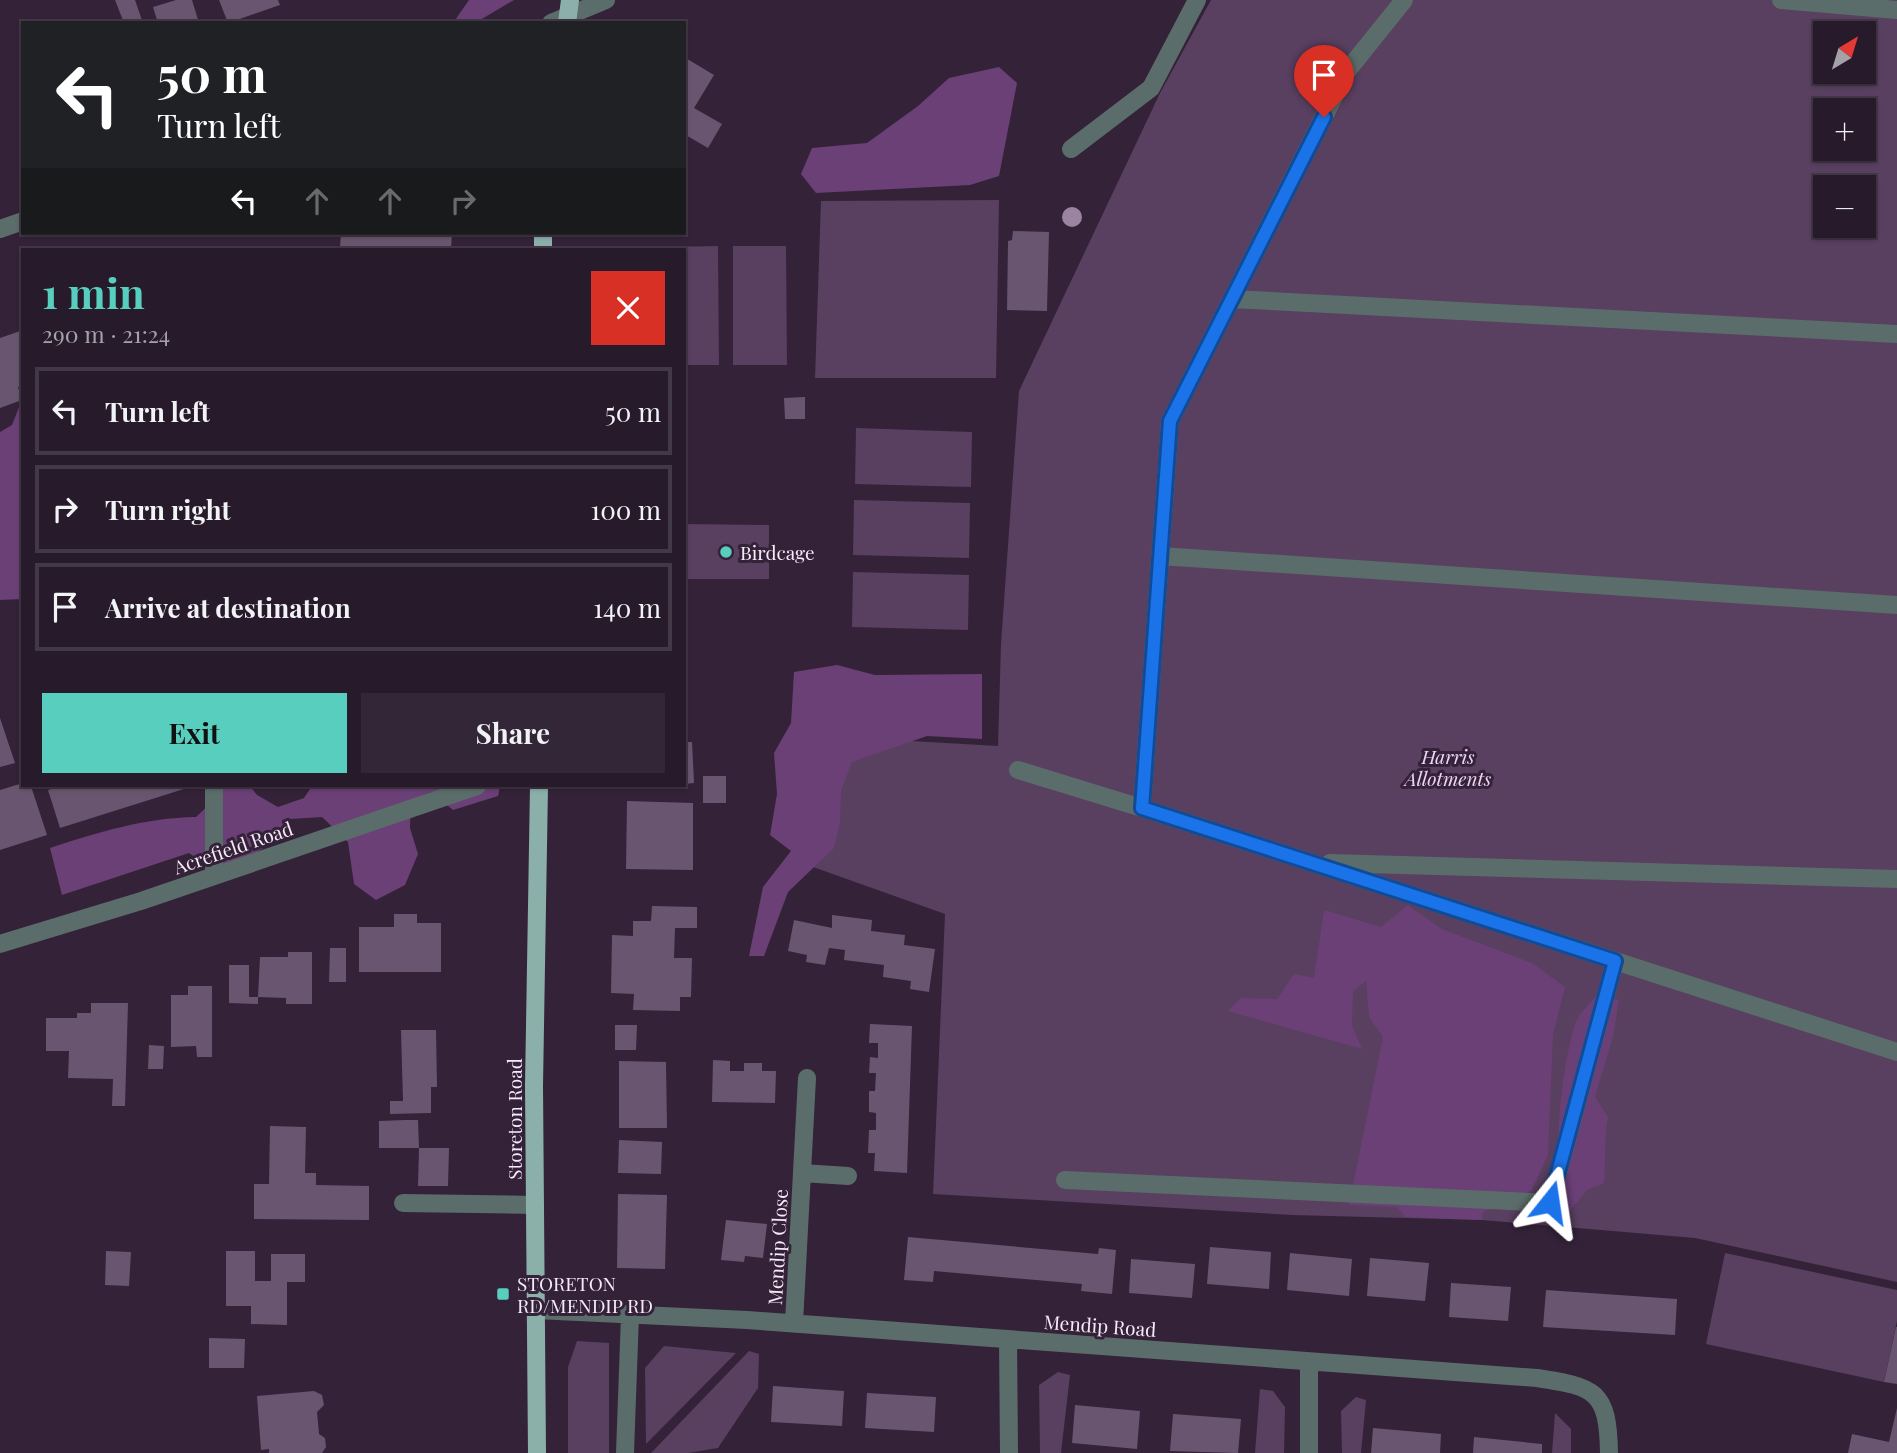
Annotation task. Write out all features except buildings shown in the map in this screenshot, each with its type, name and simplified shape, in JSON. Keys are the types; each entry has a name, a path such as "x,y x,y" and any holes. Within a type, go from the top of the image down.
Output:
{"main road":[{"name":"Storeton Road","path":"537,1453 535,1205 539,787"}],"street":[{"path":"564,15 606,0"},
{"path":"1071,149 1151,88 1197,0"},
{"path":"1142,808 1170,421 1347,71 1404,0"},
{"path":"1781,0 1897,10"},
{"path":"0,229 21,222"},
{"path":"1232,299 1897,334"},
{"path":"1160,556 1897,605"},
{"path":"1017,770 1897,1052"},
{"path":"214,787 214,876"},
{"name":"Acrefield Road","path":"0,944 214,876 474,787"},
{"path":"1311,863 1897,879"},
{"path":"1065,1180 1550,1202 1615,961"},
{"name":"Mendip Close","path":"794,1323 807,1078"},
{"name":"Mendip Close","path":"802,1173 848,1176"},
{"path":"403,1203 535,1205"},
{"name":"Mendip Road","path":"536,1310 794,1323 1537,1378 1586,1388 1601,1401 1609,1430 1609,1453"},
{"path":"625,1453 630,1315"},
{"path":"1009,1339 1009,1453"},
{"path":"1310,1362 1310,1453"}],"green space":[{"name":"Harris Allotments","path":"1211,0 1897,0 1897,1282 1695,1238 1482,1220 1292,1215 933,1194 945,914 799,862 842,737 998,746 1001,644 1019,391 1160,93"},
{"path":"999,200 996,378 815,378 821,201"},
{"path":"718,246 719,365 686,365 686,248 665,247"},
{"path":"733,246 786,246 787,365 733,365"},
{"path":"856,428 972,432 971,487 855,484"},
{"path":"854,500 970,503 969,558 853,555"},
{"name":"Birdcage","path":"686,524 769,525 769,579 686,579"},
{"path":"853,572 969,575 968,630 852,627"},
{"path":"1725,1253 1897,1290 1897,1321 1884,1382 1706,1344"},
{"path":"577,1341 609,1343 609,1453 568,1453 568,1367"},
{"path":"664,1346 736,1353 646,1444 645,1368"},
{"path":"749,1351 759,1354 758,1388 718,1448 688,1453 651,1453"},
{"path":"1058,1372 1070,1375 1061,1453 1040,1453 1039,1385"},
{"path":"1260,1389 1273,1391 1285,1407 1284,1453 1255,1453"},
{"path":"1356,1397 1366,1400 1361,1453 1342,1453 1341,1411"},
{"path":"1555,1413 1571,1429 1571,1453 1552,1453"}],"shaded area":[{"path":"469,0 514,0 478,21 454,21"},
{"path":"999,67 1017,83 999,176 970,185 816,193 801,174 812,148 867,143 918,106 949,78"},
{"path":"21,402 21,599 0,600 0,432 12,425"},
{"path":"837,665 875,675 982,674 982,739 927,736 852,762 841,791 840,822 834,848 788,892 764,956 749,956 763,887 791,851 770,835 777,794 774,753 791,723 794,672"},
{"path":"206,787 251,787 257,795 278,807 304,798 311,787 500,787 498,796 453,810 431,792 411,801 410,828 418,854 405,885 376,900 354,884 348,842 322,817 290,819 265,847 234,861 209,867 189,853 62,895 50,848 140,823 196,817 214,800"},
{"path":"1408,905 1442,929 1532,963 1565,987 1553,1035 1548,1155 1531,1191 1483,1212 1482,1220 1405,1217 1397,1207 1349,1205 1383,1037 1369,1017 1366,981 1353,991 1352,1025 1362,1049 1228,1011 1241,998 1277,999 1294,974 1314,978 1324,910 1381,927"},
{"path":"1598,994 1619,1000 1613,1037 1595,1097 1608,1117 1604,1183 1587,1190 1570,1211 1560,1206 1558,1186 1562,1089 1575,1024"}],"place":[{"name":"Birdcage","path":"726,552"},
{"name":"STORETON RD/MENDIP RD","path":"503,1294"}],"route":[{"path":"1324,117 1170,421 1142,808 1615,961 1550,1202"}]}
